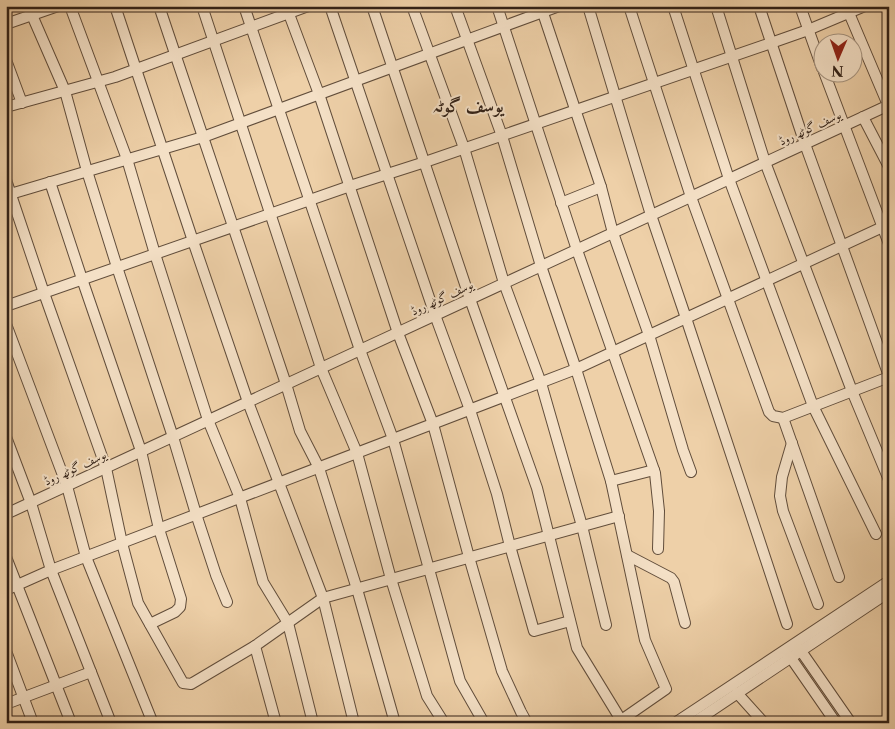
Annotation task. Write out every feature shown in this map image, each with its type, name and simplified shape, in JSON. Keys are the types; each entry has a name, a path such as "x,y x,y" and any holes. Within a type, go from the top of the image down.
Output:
{"street":[{"path":"6,24 30,11 58,6"},
{"path":"70,6 127,159 208,420 240,498 263,582 288,623 313,723"},
{"path":"115,6 248,402 323,598 354,723"},
{"path":"159,6 286,384 300,431 319,468 357,589 395,723"},
{"path":"202,6 321,368 357,453 391,579 426,696 444,723"},
{"path":"244,6 360,350 393,439 460,681 484,723"},
{"path":"6,107 136,70 251,27 287,10 308,6"},
{"path":"330,6 435,315 470,410 497,494 534,631 570,622"},
{"path":"372,6 470,299 537,488 577,648 619,722 666,689 645,640 611,481 541,266 502,136 455,6"},
{"path":"412,6 464,148 504,283 541,383 582,526 606,625"},
{"path":"497,6 561,203 654,470 659,511 658,549"},
{"path":"9,195 203,137 430,54 504,26 542,9 559,6"},
{"path":"588,6 651,215 787,624"},
{"path":"629,6 691,197 769,412 773,416 783,418 889,377 805,144 758,6"},
{"path":"673,6 729,179 813,406 876,534"},
{"path":"716,6 765,162 852,391 889,480"},
{"path":"800,6 812,41"},
{"path":"6,306 309,200 694,70 808,30 847,10 865,6"},
{"path":"887,6 889,10"},
{"path":"542,9 601,187 613,233 649,335 691,472"},
{"path":"287,10 319,94 398,333 433,424 502,671 528,723"},
{"path":"847,10 888,105"},
{"path":"30,11 65,91 87,172 226,602"},
{"path":"6,60 22,103"},
{"path":"828,82 844,126 886,225 889,244"},
{"name":"یوسف گوٹھ روڈ","path":"6,514 888,105"},
{"path":"863,117 889,167"},
{"path":"6,180 9,195 106,468 122,543 138,603 183,683 191,684 255,646 323,598 618,516"},
{"path":"50,182 141,451 159,528 181,600 180,607 175,612 150,624"},
{"path":"561,203 601,187"},
{"path":"6,590 51,570 159,528 576,369 886,225"},
{"path":"6,324 67,486 86,557 152,721"},
{"path":"783,418 839,577"},
{"path":"6,437 31,503 51,570 111,723"},
{"path":"792,443 782,476 780,496 783,511 818,604"},
{"path":"611,481 654,470"},
{"path":"627,555 671,578 674,582 686,623"},
{"path":"6,557 71,723"},
{"path":"797,648 889,581"},
{"path":"675,723 889,592"},
{"path":"255,646 276,723"},
{"path":"797,648 851,723"},
{"path":"6,651 32,723"},
{"path":"693,723 737,693 787,654"},
{"path":"787,654 836,723"},
{"path":"6,704 91,672"},
{"path":"737,693 763,723"}],"district":[{"name":"یوسف گوٹہ","path":"468,106"}]}
